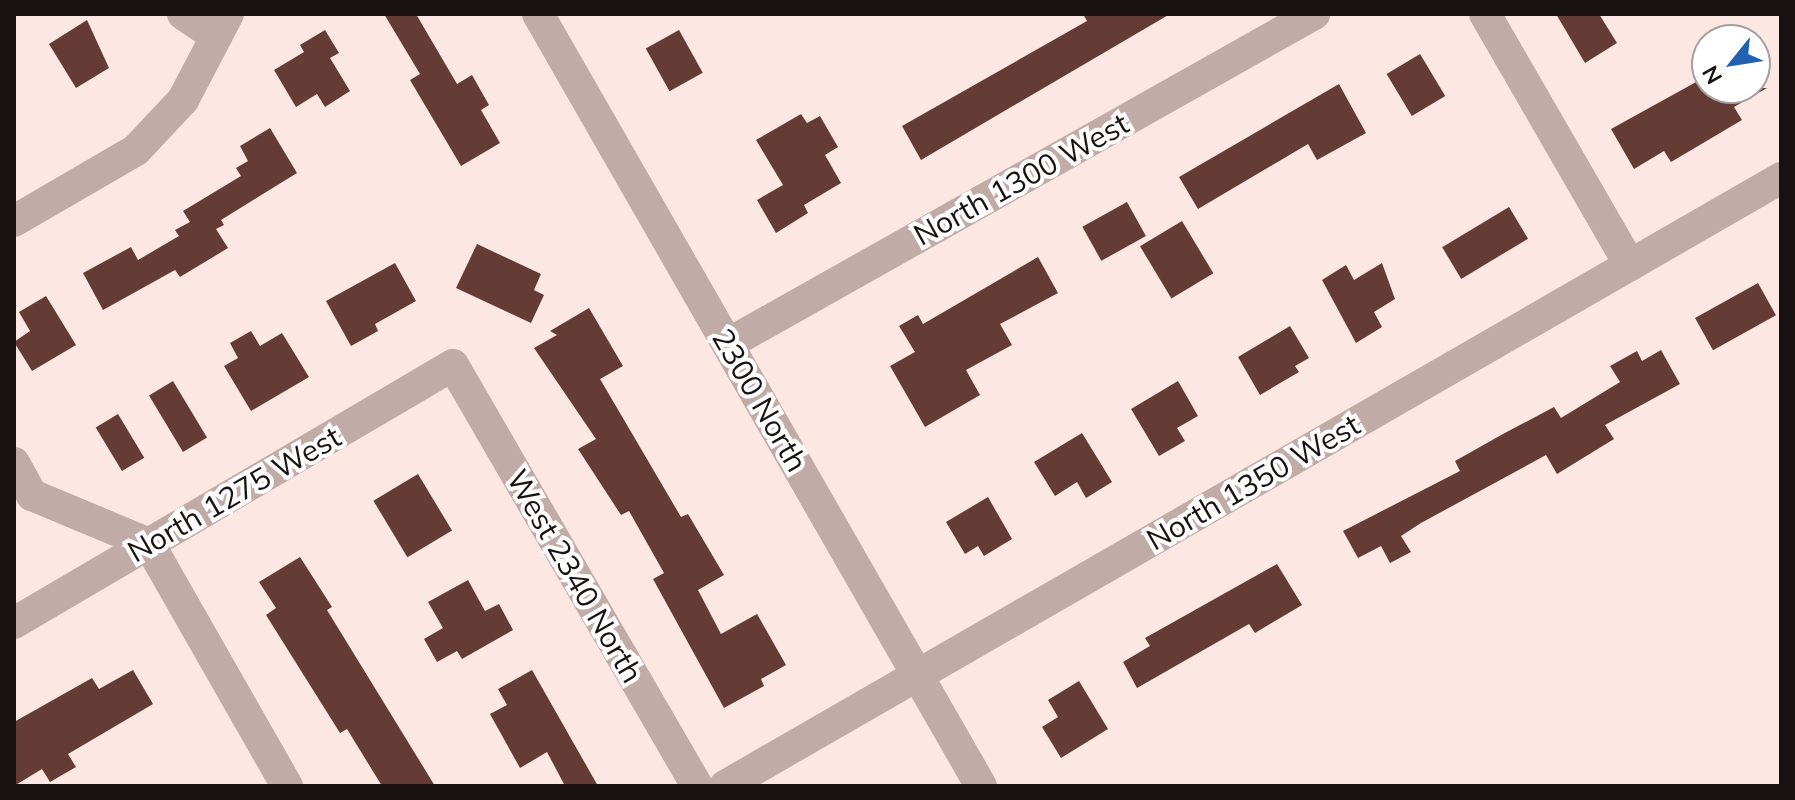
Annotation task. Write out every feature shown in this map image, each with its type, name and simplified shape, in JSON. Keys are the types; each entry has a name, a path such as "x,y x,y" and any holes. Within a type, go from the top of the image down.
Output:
{"street":[{"path":"14,221 136,150 183,100 222,25 183,14"},
{"name":"North 1300 West","path":"728,344 1314,14"},
{"path":"1485,14 1630,265"},
{"name":"2300 North","path":"543,16 981,786"},
{"name":"North 1350 West","path":"725,786 1781,178"},
{"name":"North 1275 West","path":"14,623 453,365"},
{"name":"West 2340 North","path":"453,365 697,786"},
{"path":"14,463 32,495 149,544 287,786"}],"building":[{"path":"384,14 416,14 457,84 472,75 489,105 481,110 500,143 461,166 410,80 420,74"},
{"path":"1083,14 1170,14 921,160 902,126 1087,21"},
{"path":"1556,14 1599,14 1617,43 1585,63"},
{"path":"87,20 109,68 76,88 49,44"},
{"path":"325,30 339,53 330,58 350,91 325,107 317,94 296,107 274,70 304,52 300,45"},
{"path":"679,30 703,73 670,91 646,48"},
{"path":"1420,54 1445,96 1412,116 1387,74"},
{"path":"1339,84 1366,133 1317,160 1308,144 1198,209 1179,177"},
{"path":"1691,85 1691,104 1739,104 1734,107 1742,120 1671,162 1664,151 1634,169 1611,129"},
{"path":"801,114 807,123 820,116 838,147 825,155 841,183 804,205 808,213 776,233 757,200 783,185 756,140"},
{"path":"270,128 297,173 221,220 224,225 216,229 228,248 180,277 175,270 103,310 83,273 131,247 138,260 179,236 175,230 190,222 183,211 241,176 236,168 248,161 240,146"},
{"path":"1127,202 1146,236 1101,261 1082,227"},
{"path":"1509,207 1528,239 1461,279 1442,247"},
{"path":"1182,221 1213,273 1171,299 1140,246"},
{"path":"477,244 541,274 534,290 544,295 531,323 456,288"},
{"path":"1038,257 1058,293 1000,324 1012,345 966,370 980,395 925,427 890,366 915,352 899,326 918,315 923,324"},
{"path":"395,263 416,301 375,324 378,331 351,346 326,301"},
{"path":"1382,263 1395,299 1374,312 1382,327 1356,343 1322,280 1346,265 1354,280"},
{"path":"1758,283 1776,315 1713,350 1695,318"},
{"path":"46,296 76,345 32,371 14,342 30,331 19,312"},
{"path":"589,308 623,366 600,379 681,517 688,514 724,575 698,590 721,634 757,614 786,665 761,679 764,686 724,708 653,579 664,573 629,511 621,515 578,449 596,439 534,348 557,335 550,331"},
{"path":"1290,326 1309,358 1295,366 1299,372 1260,395 1238,357"},
{"path":"251,331 260,346 282,333 309,377 251,411 224,366 238,358 230,343"},
{"path":"1661,350 1680,384 1605,425 1614,439 1557,474 1546,455 1421,523 1401,536 1411,552 1390,563 1381,546 1358,558 1343,531 1460,471 1455,461 1503,434 1554,407 1561,418 1620,382 1610,366 1637,351 1642,361"},
{"path":"173,381 207,438 183,452 149,395"},
{"path":"1178,381 1198,416 1177,428 1185,441 1159,456 1131,409"},
{"path":"118,414 144,458 122,471 96,427"},
{"path":"1082,433 1112,482 1086,498 1077,482 1055,496 1034,462"},
{"path":"418,474 452,531 407,557 373,501"},
{"path":"988,497 1012,539 984,556 978,546 965,554 946,522"},
{"path":"300,557 332,607 327,610 435,786 382,786 347,729 340,733 266,615 276,608 259,582"},
{"path":"1277,564 1302,605 1255,633 1249,624 1137,688 1123,662 1150,646 1145,638"},
{"path":"468,580 485,611 499,604 513,630 462,659 457,651 437,662 424,639 443,628 428,602"},
{"path":"133,670 153,704 68,754 76,767 50,782 42,769 14,786 14,722 92,678 99,689"},
{"path":"532,670 598,786 565,786 547,752 520,768 490,714 507,705 498,689"},
{"path":"1079,681 1108,729 1061,758 1042,727 1058,717 1048,700"}]}
